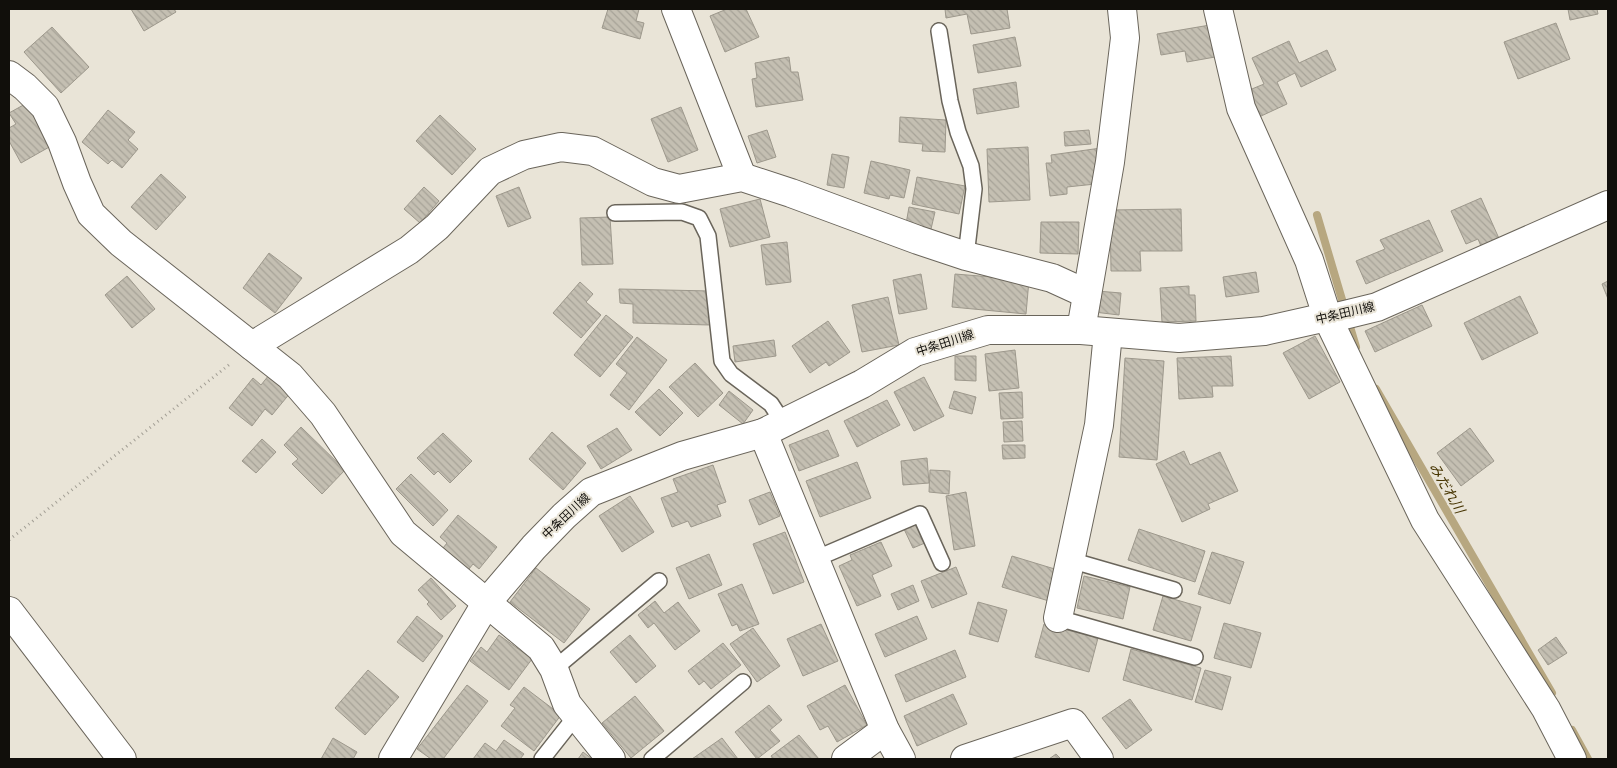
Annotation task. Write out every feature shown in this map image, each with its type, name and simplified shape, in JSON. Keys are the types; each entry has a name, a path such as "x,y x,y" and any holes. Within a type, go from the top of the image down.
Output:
{"street":[{"path":"676,9 742,177"},
{"path":"1081,330 1110,162 1125,38 1122,9"},
{"path":"1218,9 1240,108 1309,260 1328,319 1425,520 1546,709 1572,759"},
{"path":"9,75 45,107 62,142 77,184 91,214 121,243 290,376 323,414 403,533 541,648 554,669 567,704 612,759"},
{"path":"252,346 409,250 437,227 490,171 524,155 561,147 593,151 653,182 679,189 742,177 966,256 1052,278 1087,294"},
{"name":"中条田川線","path":"393,759 487,602 534,547 591,492 682,456 774,428 862,384 914,352 988,330 1081,330 1179,338 1264,331 1322,318 1328,319 1377,307 1608,205"},
{"path":"1058,618 1099,425 1108,333"},
{"path":"774,428 815,559 885,730 901,759"},
{"path":"9,611 122,759"},
{"path":"965,759 1073,723 1099,759"},
{"path":"846,759 885,730"}],"lane":[{"path":"939,31 950,101 958,132 971,166 974,189 966,256"},
{"path":"615,213 682,212 699,218 708,236 722,361 731,374 771,404 774,428"},
{"path":"815,559 920,514 942,563"},
{"path":"1070,560 1174,590"},
{"path":"554,669 659,581"},
{"path":"1058,618 1195,657"},
{"path":"652,759 743,682"},
{"path":"542,759 576,716"}],"path":[{"path":"9,540 252,346"}],"building":[{"path":"131,9 174,9 176,12 144,31"},
{"path":"608,9 639,9 636,21 644,23 640,39 602,28"},
{"path":"727,9 746,9 759,37 725,52 710,16"},
{"path":"945,9 1007,9 1010,28 971,34 967,14 946,18"},
{"path":"1568,9 1597,9 1598,14 1570,20"},
{"path":"1556,23 1570,59 1518,79 1504,42"},
{"path":"1210,25 1215,57 1187,62 1185,51 1161,55 1157,34"},
{"path":"52,27 89,67 61,93 24,52"},
{"path":"1015,37 1021,66 978,73 973,45"},
{"path":"1289,41 1299,63 1327,50 1336,70 1301,87 1295,73 1277,82 1287,104 1259,117 1247,91 1264,84 1252,58"},
{"path":"789,57 791,72 798,72 803,100 756,107 752,79 757,78 755,63"},
{"path":"1016,82 1019,107 977,114 973,89"},
{"path":"27,103 51,146 21,163 9,141 9,128 16,124 9,113"},
{"path":"681,107 698,150 668,162 651,119"},
{"path":"108,110 135,132 128,140 138,149 122,168 112,160 108,164 82,142"},
{"path":"440,115 476,149 452,175 416,141"},
{"path":"900,117 946,120 945,152 922,151 923,144 899,142"},
{"path":"767,130 776,157 757,163 748,136"},
{"path":"1089,130 1091,144 1065,146 1064,132"},
{"path":"1028,147 1030,200 989,202 987,149"},
{"path":"1101,148 1105,183 1067,187 1067,194 1050,196 1046,163 1052,163 1051,155"},
{"path":"832,154 849,157 844,188 827,185"},
{"path":"871,161 910,170 904,198 890,195 889,199 864,193"},
{"path":"161,174 186,197 156,230 131,207"},
{"path":"917,177 965,186 959,214 912,204"},
{"path":"424,187 439,201 420,223 404,209"},
{"path":"519,187 531,218 508,227 496,196"},
{"path":"1481,198 1501,243 1483,251 1478,239 1466,244 1451,211"},
{"path":"760,199 770,237 730,247 720,209"},
{"path":"909,207 935,212 931,229 906,224"},
{"path":"1181,209 1182,251 1140,251 1141,271 1111,271 1110,210"},
{"path":"610,217 613,264 582,265 580,218"},
{"path":"1429,220 1443,251 1366,284 1356,261 1385,249 1380,240"},
{"path":"1041,222 1079,222 1078,254 1040,253"},
{"path":"787,242 791,282 766,285 761,245"},
{"path":"269,253 302,278 275,313 243,288"},
{"path":"1256,272 1259,292 1226,297 1223,277"},
{"path":"921,274 927,309 899,314 893,280"},
{"path":"955,274 1029,280 1026,314 952,307"},
{"path":"127,276 155,309 132,328 105,295"},
{"path":"1608,281 1608,299 1602,284"},
{"path":"580,282 593,294 586,302 601,315 581,338 553,313"},
{"path":"1189,286 1189,295 1195,295 1196,321 1162,322 1160,288"},
{"path":"619,289 711,291 710,325 633,323 633,304 620,303"},
{"path":"1097,291 1121,293 1119,315 1094,312"},
{"path":"1520,296 1538,333 1482,360 1464,323"},
{"path":"888,297 899,345 862,352 852,305"},
{"path":"1422,305 1432,326 1375,352 1365,331"},
{"path":"606,315 633,337 600,377 574,355"},
{"path":"828,321 850,352 829,366 826,362 810,373 792,346"},
{"path":"1315,336 1340,382 1309,399 1283,353"},
{"path":"637,337 667,360 629,410 610,395 627,373 616,364"},
{"path":"774,340 776,356 735,362 733,346"},
{"path":"1015,350 1019,388 989,391 985,354"},
{"path":"955,356 976,356 976,381 955,380"},
{"path":"1231,356 1233,386 1212,386 1213,397 1179,399 1177,358"},
{"path":"1125,358 1164,361 1157,460 1119,457"},
{"path":"695,363 723,393 698,417 669,387"},
{"path":"269,375 291,392 272,415 265,409 252,426 229,408 253,378 261,385"},
{"path":"924,377 944,416 914,431 894,392"},
{"path":"659,389 683,413 660,436 635,412"},
{"path":"729,391 753,410 743,424 719,405"},
{"path":"954,391 976,397 972,414 949,408"},
{"path":"1022,392 1023,418 1001,419 999,393"},
{"path":"887,400 900,425 857,447 844,421"},
{"path":"1022,421 1023,441 1004,442 1003,422"},
{"path":"301,427 345,470 322,494 292,464 298,459 284,445"},
{"path":"617,428 632,450 601,469 587,446"},
{"path":"1470,428 1494,461 1461,486 1437,453"},
{"path":"828,430 839,456 799,471 789,445"},
{"path":"552,432 586,463 563,490 529,459"},
{"path":"443,433 472,461 450,483 438,471 434,475 417,458"},
{"path":"262,439 276,452 256,473 242,461"},
{"path":"1002,445 1025,445 1025,458 1003,459"},
{"path":"1184,451 1190,465 1220,452 1238,491 1208,504 1210,509 1182,522 1156,464"},
{"path":"927,458 929,483 903,485 901,461"},
{"path":"857,462 871,498 820,517 806,481"},
{"path":"713,465 726,502 717,505 721,516 691,527 688,521 672,527 661,498 678,492 673,479"},
{"path":"930,470 950,471 949,494 929,492"},
{"path":"411,474 448,510 433,526 396,489"},
{"path":"770,492 780,516 759,525 749,500"},
{"path":"966,492 975,546 954,550 946,496"},
{"path":"630,496 654,532 622,552 599,516"},
{"path":"458,515 497,547 479,569 473,564 465,574 439,553 447,543 440,537"},
{"path":"916,523 925,543 913,548 904,529"},
{"path":"1139,529 1205,551 1195,582 1128,560"},
{"path":"785,532 804,582 773,594 753,544"},
{"path":"881,542 892,566 872,575 881,596 857,606 839,566 852,560 850,555"},
{"path":"1212,552 1244,562 1230,604 1198,594"},
{"path":"709,554 722,585 689,599 676,568"},
{"path":"1012,556 1058,570 1049,601 1002,587"},
{"path":"956,567 967,594 932,608 921,581"},
{"path":"536,568 590,609 564,643 510,602"},
{"path":"1084,576 1130,587 1123,619 1077,608"},
{"path":"431,578 456,606 441,620 418,590"},
{"path":"742,584 759,624 740,631 737,624 732,626 718,594"},
{"path":"913,585 919,601 898,610 891,594"},
{"path":"1163,596 1201,607 1191,641 1153,630"},
{"path":"655,601 664,613 678,602 700,631 675,650 654,623 648,628 638,615"},
{"path":"978,602 1007,610 998,642 969,634"},
{"path":"417,616 443,636 423,662 397,642"},
{"path":"917,616 927,639 885,657 875,634"},
{"path":"1224,623 1261,633 1251,668 1214,658"},
{"path":"821,624 838,661 803,676 787,639"},
{"path":"1044,624 1098,638 1089,672 1035,657"},
{"path":"753,628 780,666 757,682 730,644"},
{"path":"499,635 532,659 509,690 470,661 481,647 487,652"},
{"path":"630,635 656,666 636,683 610,652"},
{"path":"1556,637 1567,653 1548,665 1538,650"},
{"path":"723,643 741,665 711,689 704,681 699,685 688,671"},
{"path":"1131,649 1201,668 1192,700 1123,680"},
{"path":"955,650 966,677 906,702 895,675"},
{"path":"368,670 399,697 365,735 335,708"},
{"path":"1205,670 1231,677 1222,710 1195,702"},
{"path":"467,685 488,701 443,759 431,759 417,749"},
{"path":"845,685 867,725 837,742 828,726 820,730 807,706"},
{"path":"524,687 561,715 534,751 501,726 515,708 510,705"},
{"path":"953,694 967,724 917,746 904,716"},
{"path":"635,696 664,731 631,758 602,723"},
{"path":"1130,699 1152,730 1126,749 1102,718"},
{"path":"769,705 782,720 770,730 780,741 757,759 735,732"},
{"path":"799,735 819,759 773,759 771,756"},
{"path":"333,738 357,752 353,759 321,759"},
{"path":"722,738 738,759 692,759"},
{"path":"504,740 524,754 520,759 473,759 485,743 496,751"},
{"path":"583,752 592,759 578,759"},
{"path":"1056,754 1061,759 1049,759"}],"waterway":[{"name":"みだれ川","path":"1317,215 1356,347"},
{"name":"みだれ川","path":"1376,389 1552,693"},
{"name":"みだれ川","path":"1572,730 1588,759"}]}
